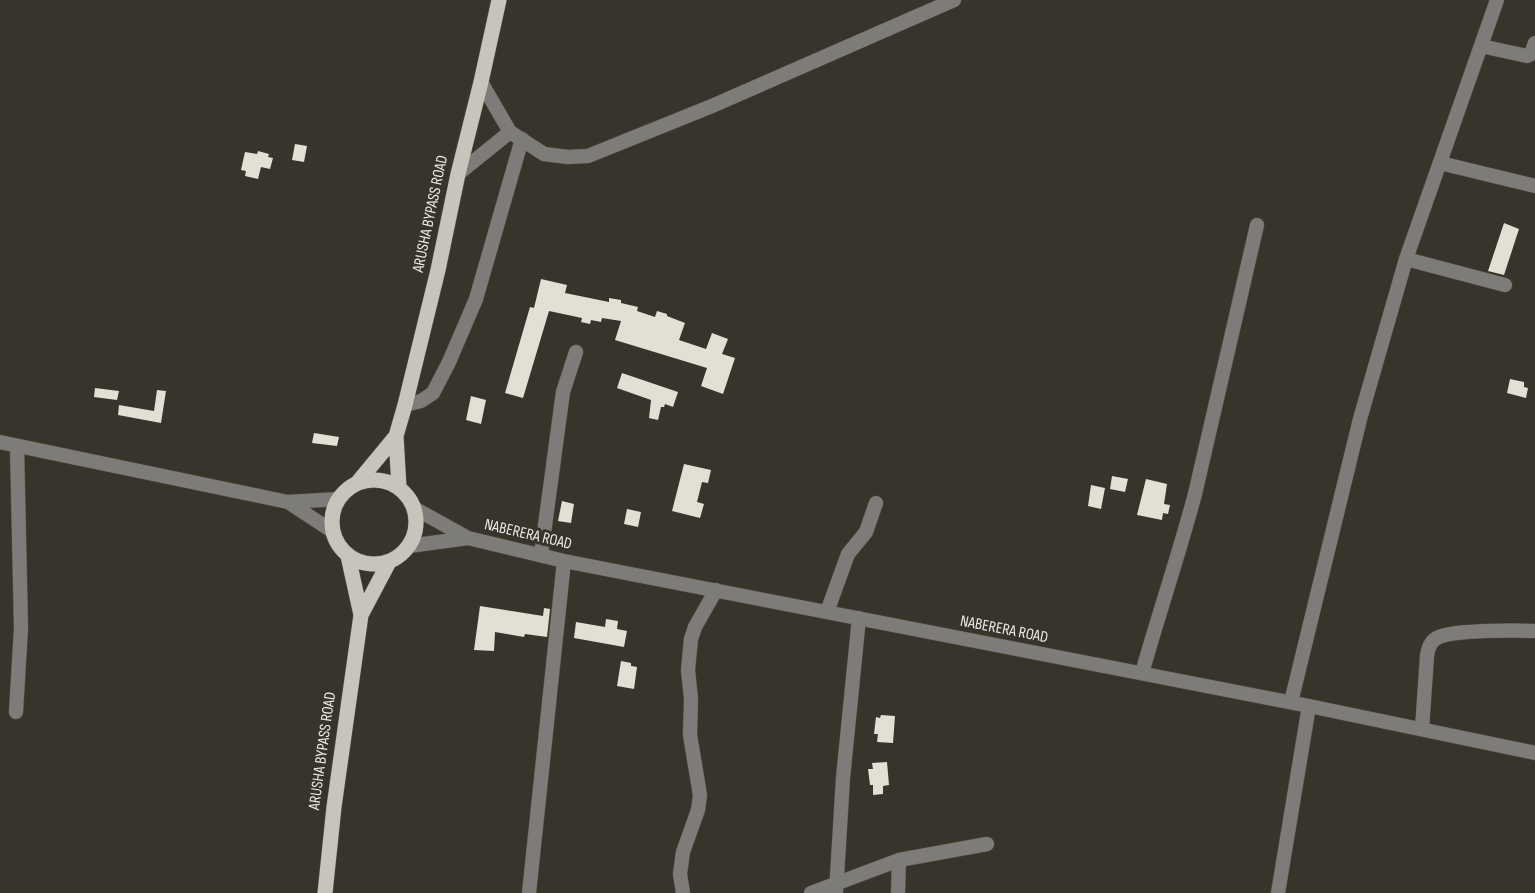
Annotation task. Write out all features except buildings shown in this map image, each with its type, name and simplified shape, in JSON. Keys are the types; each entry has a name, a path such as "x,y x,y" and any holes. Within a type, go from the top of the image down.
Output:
{"main road":[{"name":"ARUSHA BYPASS ROAD","path":"399,487 396,436 438,270 499,0"},
{"name":"ARUSHA BYPASS ROAD","path":"338,499 346,489 358,482 396,436"},
{"path":"358,482 372,479 386,480 399,487 408,496 414,508 416,521 415,534 409,546"},
{"path":"332,531 333,509 338,499"},
{"name":"ARUSHA BYPASS ROAD","path":"325,893 333,807 360,615 348,556 338,545 332,531"},
{"name":"ARUSHA BYPASS ROAD","path":"360,615 389,562 400,556 409,546"},
{"path":"348,556 375,565 389,562"}],"street":[{"path":"481,82 510,132 543,154 588,156 712,106 954,0"},
{"path":"1291,702 1358,430 1406,259 1497,0"},
{"path":"1481,46 1527,56 1531,54 1535,43"},
{"path":"458,174 510,132"},
{"path":"405,405 421,401 433,393 449,362 476,299 522,140"},
{"path":"1440,164 1535,186"},
{"path":"1142,673 1196,494 1257,225"},
{"path":"1406,259 1505,285"},
{"path":"541,555 563,392 576,352"},
{"path":"0,442 288,502 338,499"},
{"path":"16,712 21,628 17,446"},
{"path":"288,502 332,531"},
{"path":"827,612 848,554 866,531 876,503"},
{"name":"NABERERA ROAD","path":"414,508 468,538 564,561 1291,702 1535,753"},
{"name":"NABERERA ROAD","path":"409,546 468,538"},
{"path":"529,893 564,561"},
{"path":"683,893 680,874 682,852 698,810 700,795 690,735 691,699 688,670 691,639 695,627 716,590"},
{"path":"836,889 843,778 859,618"},
{"path":"1422,729 1428,647 1434,640 1450,634 1535,631"},
{"path":"1278,893 1309,706"},
{"path":"811,893 836,889 898,860 987,844"},
{"path":"898,860 898,893"}]}
